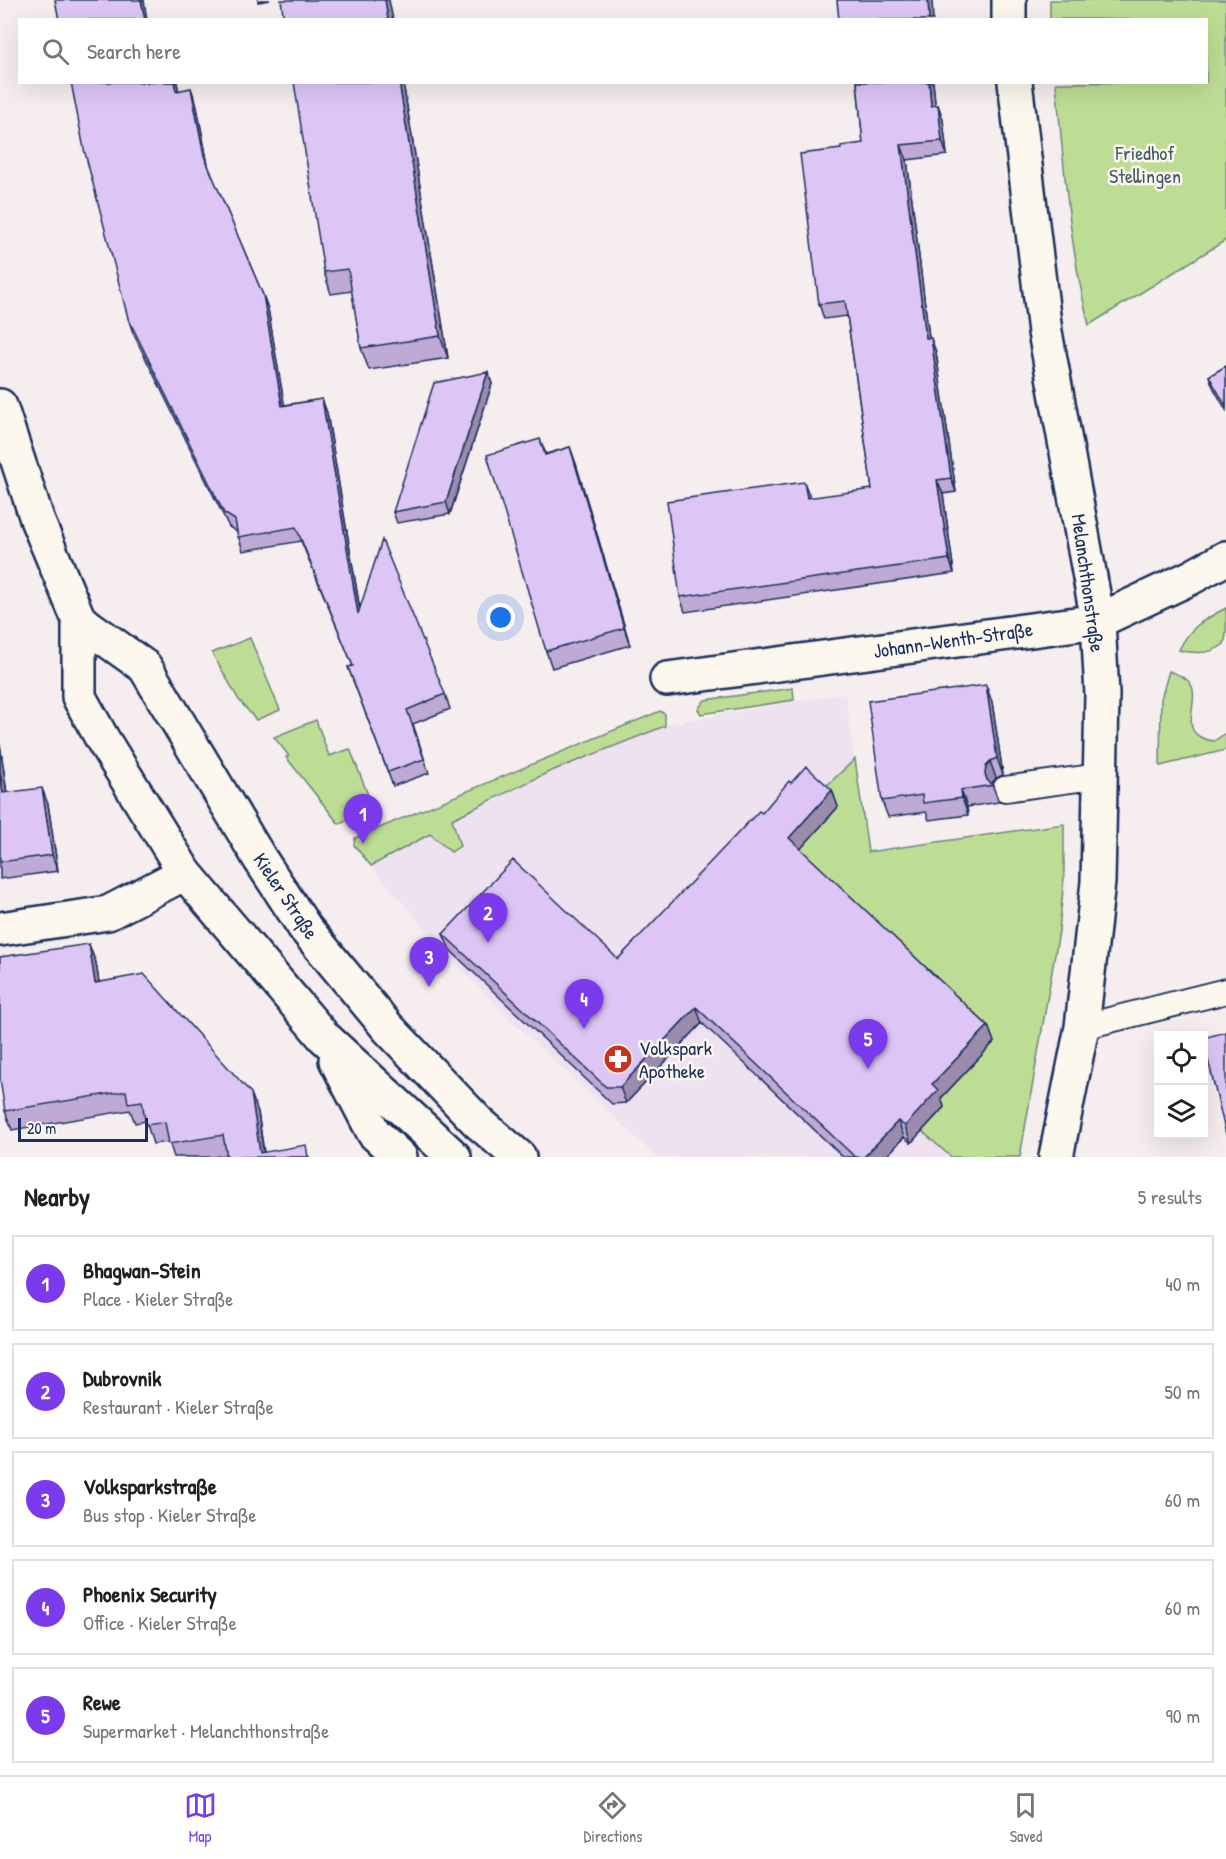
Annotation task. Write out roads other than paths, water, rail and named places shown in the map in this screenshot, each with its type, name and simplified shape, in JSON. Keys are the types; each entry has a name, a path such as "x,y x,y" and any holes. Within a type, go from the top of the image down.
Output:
{"street":[{"path":"1009,0 1009,18"},
{"name":"Melanchthonstraße","path":"1015,84 1045,332 1098,621 1102,695 1098,882 1082,1028 1056,1157"},
{"path":"0,406 39,522 79,620 79,698 109,751 184,873 324,1037 454,1157"},
{"name":"Johann-Wenth-Straße","path":"667,679 1098,621 1190,578 1226,558"},
{"name":"Kieler Straße","path":"79,620 145,667 304,928 388,1028 478,1122 519,1157"},
{"path":"0,929 108,913 184,873"},
{"path":"324,1037 374,1132 400,1157"}],"lane":[{"path":"1005,789 1100,776"},
{"path":"1082,1028 1226,991"}],"place":[{"name":"Bhagwan-Stein","path":"363,844"},
{"name":"Dubrovnik","path":"488,943"},
{"name":"Volksparkstraße","path":"429,987"},
{"name":"Phoenix Security","path":"584,1029"},
{"name":"Volkspark Apotheke","path":"618,1059"},
{"name":"Rewe","path":"868,1069"}],"park label":[{"name":"Friedhof Stellingen","path":"1145,164"}]}
